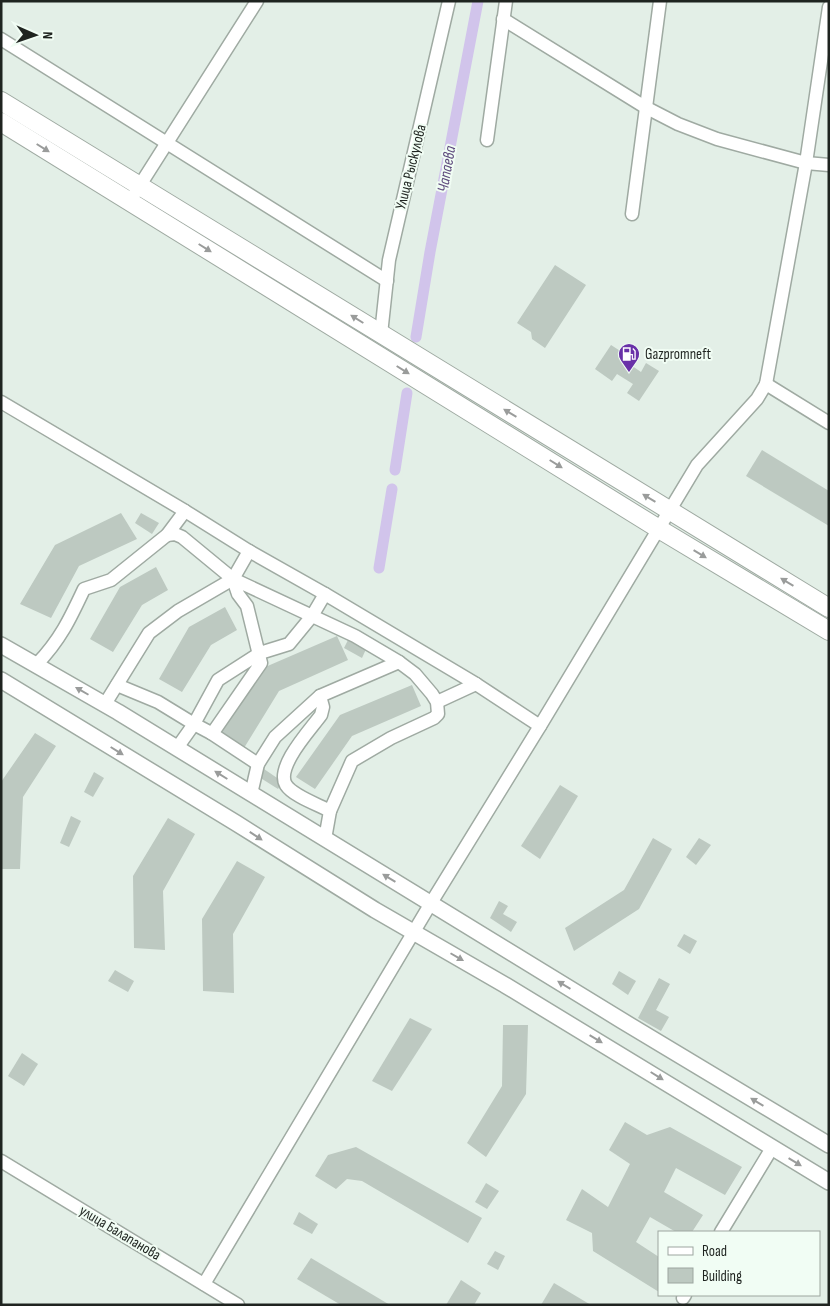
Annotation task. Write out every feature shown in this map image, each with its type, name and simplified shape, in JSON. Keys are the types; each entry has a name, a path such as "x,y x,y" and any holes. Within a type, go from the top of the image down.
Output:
{"main road":[{"path":"1,101 829,608"},
{"path":"1,122 659,529 829,631"}],"street":[{"path":"130,202 257,1"},
{"name":"Улица Рыскулова","path":"381,334 386,281 402,201 425,110 449,1"},
{"path":"487,140 506,1"},
{"path":"632,214 660,1"},
{"path":"204,1284 431,903 697,465 757,399 766,384 806,163 829,7"},
{"path":"503,19 645,107 678,124 717,139 806,163 829,166"},
{"path":"1,39 386,281"},
{"path":"766,384 829,423"},
{"path":"1,402 249,551 476,684 540,726"},
{"path":"37,664 54,646 67,626 84,589 111,580 167,535 185,511"},
{"path":"167,535 175,534 182,537 233,579 355,636 399,662 415,674 432,694 436,702 438,714 434,718 391,738 352,761 330,811 325,839"},
{"path":"105,704 149,633 178,611 233,579 249,551"},
{"path":"211,733 262,663 247,606 238,594 233,579"},
{"path":"177,748 194,724 218,680 260,654 290,644 312,616 325,594"},
{"path":"1,645 105,704 612,1015 829,1145"},
{"path":"251,794 258,764 275,737 320,696 399,662"},
{"path":"1,680 375,910 615,1051 829,1182"},
{"path":"436,702 476,684"},
{"path":"117,685 158,702 211,733 258,764"},
{"path":"320,696 323,707 322,715 288,760 284,776 286,786 330,811"},
{"path":"722,1231 772,1148"},
{"name":"улица Балапанова","path":"1,1161 238,1305"}],"building":[{"path":"555,265 586,285 545,348 532,339 531,332 517,323"},
{"name":"Gazpromneft","path":"611,345 628,356 625,361 641,372 646,363 659,371 639,401 627,393 633,384 617,374 612,381 595,369"},
{"path":"762,450 829,491 829,526 746,476"},
{"path":"121,513 137,539 79,566 51,618 20,604 55,545"},
{"path":"141,513 159,523 152,534 135,523"},
{"path":"156,567 168,590 142,605 113,652 90,639 120,587"},
{"path":"225,607 237,630 211,645 182,692 159,679 189,627"},
{"path":"337,636 348,660 279,691 244,748 221,733 263,668"},
{"path":"349,638 367,647 362,658 344,648"},
{"path":"412,685 421,706 352,736 315,789 296,777 340,715"},
{"path":"35,733 56,746 23,797 20,869 1,869 1,782"},
{"path":"264,769 283,782 278,789 259,777"},
{"path":"94,772 104,778 93,797 84,792"},
{"path":"560,785 578,796 540,859 521,846"},
{"path":"71,816 81,821 69,847 60,843"},
{"path":"168,818 195,834 163,891 165,950 134,948 133,876"},
{"path":"653,838 672,849 639,909 574,951 565,928 624,890"},
{"path":"699,838 711,845 696,865 686,857"},
{"path":"237,861 265,877 233,934 234,993 203,991 202,919"},
{"path":"499,901 508,906 503,914 517,922 511,932 490,918"},
{"path":"684,934 697,941 690,954 677,946"},
{"path":"115,970 134,981 128,992 108,981"},
{"path":"619,971 636,981 628,995 612,984"},
{"path":"659,978 670,984 656,1010 669,1017 661,1031 638,1018"},
{"path":"410,1018 432,1029 392,1091 372,1081"},
{"path":"503,1025 528,1025 526,1094 486,1157 467,1143 502,1086"},
{"path":"22,1053 38,1064 24,1086 8,1076"},
{"path":"625,1122 647,1135 670,1127 742,1167 725,1195 676,1168 664,1192 703,1215 693,1231 674,1231 650,1217 636,1242 658,1256 658,1291 593,1251 592,1233 566,1220 582,1189 608,1207 630,1164 609,1150"},
{"path":"356,1147 482,1218 468,1243 362,1181 347,1179 336,1189 315,1176 328,1155"},
{"path":"486,1183 499,1191 487,1209 475,1202"},
{"path":"299,1212 318,1224 312,1234 293,1224"},
{"path":"495,1251 505,1256 498,1270 487,1264"},
{"path":"311,1258 390,1305 341,1305 297,1279"},
{"path":"461,1280 481,1293 474,1305 446,1305"},
{"path":"554,1283 591,1305 541,1305"}],"waterway":[{"name":"Чапаева","path":"416,337 430,252 478,1"},
{"name":"Чапаева","path":"395,470 407,393"},
{"name":"Чапаева","path":"379,568 392,489"}],"place":[{"name":"Gazpromneft","path":"629,373"}]}
